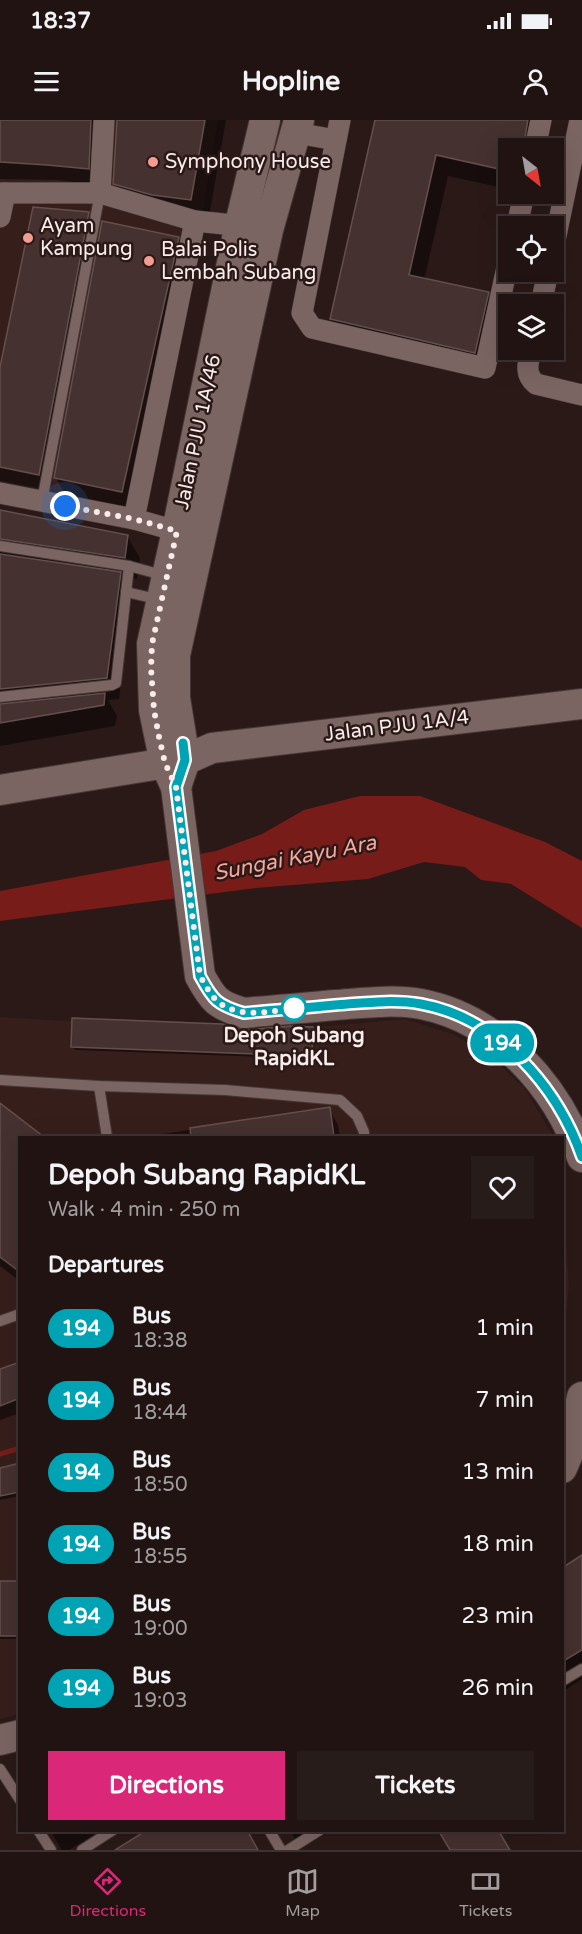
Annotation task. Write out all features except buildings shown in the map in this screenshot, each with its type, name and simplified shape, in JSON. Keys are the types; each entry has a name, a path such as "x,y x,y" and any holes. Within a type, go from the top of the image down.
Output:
{"street":[{"path":"100,194 104,120"},
{"name":"Jalan PJU 1A/46","path":"174,766 175,655 254,227 265,120"},
{"path":"537,138 541,120"},
{"path":"560,216 580,120"},
{"path":"297,126 338,130 302,313 312,328 484,368 504,282"},
{"name":"Jalan PJU 1A/46","path":"174,766 156,716 152,690 152,644 177,531 254,227 297,126"},
{"path":"0,217 2,193 100,194 195,221 254,227"},
{"path":"134,519 195,221"},
{"path":"529,360 527,370 531,380 536,384 582,395"},
{"path":"0,493 134,519 177,531"},
{"name":"Jalan PJU 1A/4","path":"174,766 212,748 582,704"},
{"path":"132,751 147,734 156,716"},
{"path":"0,771 132,751 174,766"},
{"path":"0,790 174,766"},
{"path":"174,766 200,976 216,1000 225,1007 244,1013 364,1002 401,1002 421,1004 464,1017 508,1047 541,1081 574,1134 582,1157"},
{"path":"564,1463 570,1449 582,1397"},
{"path":"0,1740 18,1736"}],"lane":[{"path":"42,501 100,194"},
{"path":"0,546 129,566 164,588"},
{"path":"0,698 112,685 116,682 129,566"},
{"path":"126,592 164,588"},
{"path":"0,1080 225,1090 340,1100 357,1116 364,1136"},
{"path":"99,1086 107,1136"},
{"path":"0,1321 18,1315"},
{"path":"564,1680 582,1669"},
{"path":"0,1769 18,1797"},
{"path":"39,1832 51,1850"},
{"path":"82,1850 110,1832"},
{"path":"270,1832 281,1850"},
{"path":"288,1850 317,1832"}],"shaded area":[{"path":"0,120 218,120 199,233 138,531 0,505"},
{"path":"0,1017 182,1028 295,1029 405,1019 453,1034 495,1060 525,1089 553,1136 18,1136 18,1714 0,1719"},
{"path":"564,1207 569,1287 564,1338"}],"water":[{"name":"Sungai Kayu Ara","path":"360,796 420,796 545,842 582,861 582,928 511,884 481,880 465,867 424,862 368,879 256,888 0,921 0,891 216,851 262,834 304,810"}],"waterway":[{"path":"0,1454 18,1449"}],"bus line":[{"name":"194","path":"183,743 185,760 176,787 200,976 216,1000 225,1007 244,1013 364,1002 401,1002 421,1004 464,1017 508,1047 541,1081 574,1134 582,1157"}],"place":[{"name":"Symphony House","path":"153,162"},
{"name":"Ayam Kampung","path":"28,238"},
{"name":"Balai Polis Lembah Subang","path":"149,261"},
{"name":"Depoh Subang RapidKL","path":"294,1008"}],"route":[{"path":"65,506 134,519 177,531 152,644 152,690 165,763 176,787 200,976 216,1000 225,1007 244,1013 294,1008"}]}
